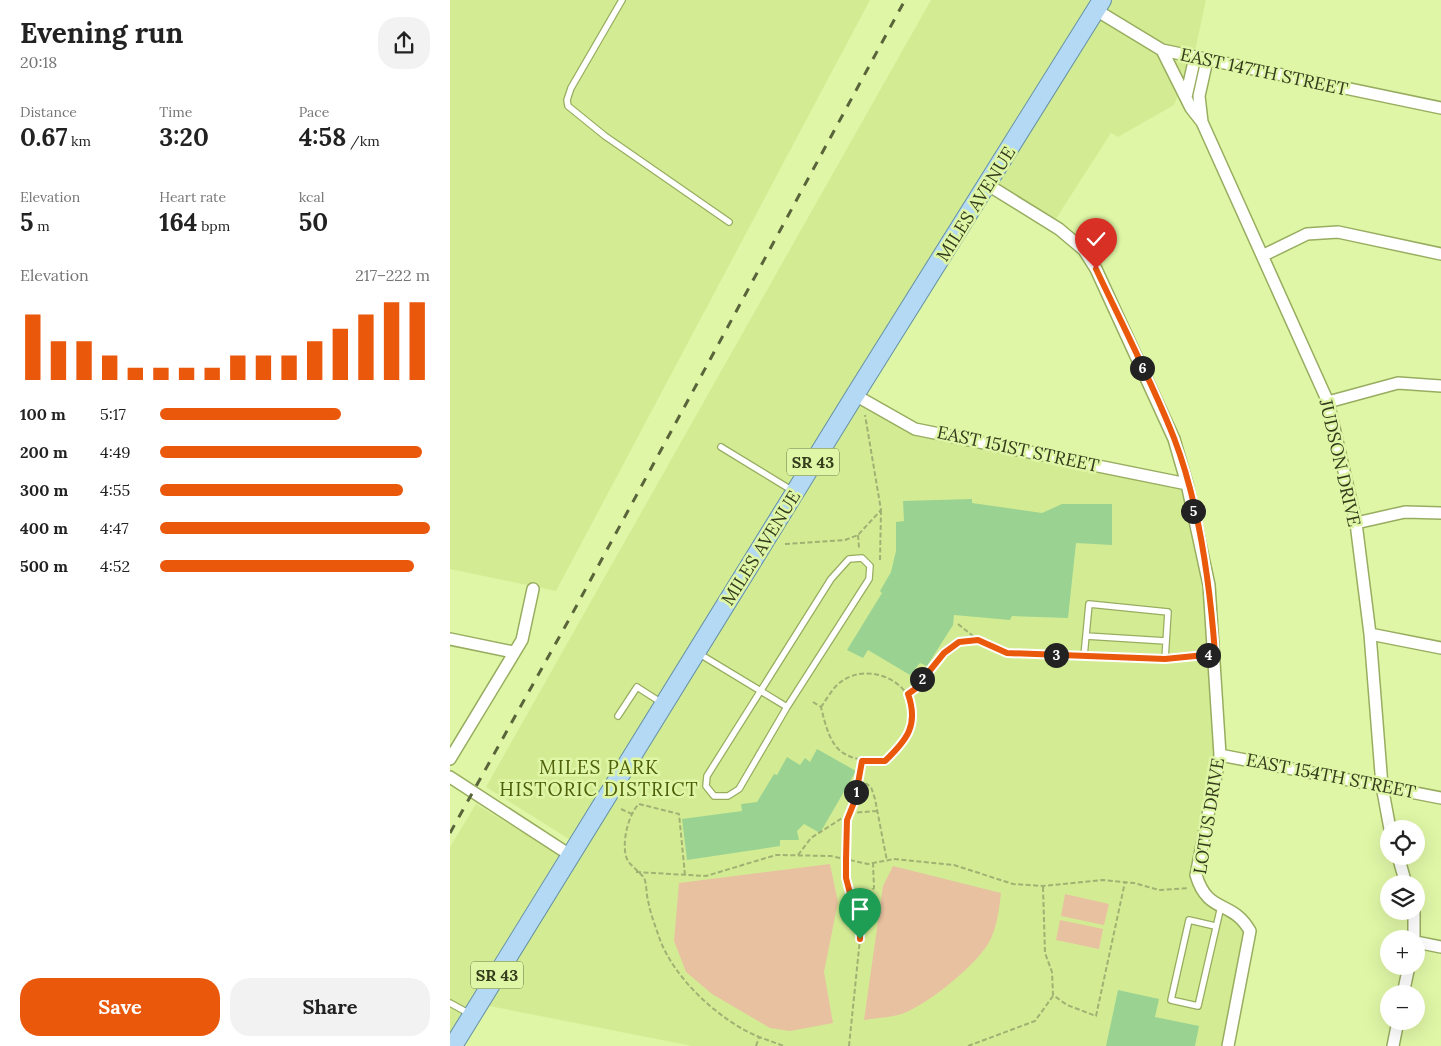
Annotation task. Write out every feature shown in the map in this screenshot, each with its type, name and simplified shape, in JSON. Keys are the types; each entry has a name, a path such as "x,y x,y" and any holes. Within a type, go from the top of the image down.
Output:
{"main road":[{"name":"MILES AVENUE","path":"454,1046 570,854 1099,5"}],"street":[{"name":"EAST 147TH STREET","path":"1099,5 1162,50 1441,108"},
{"name":"JUDSON DRIVE","path":"1162,50 1186,97 1202,122 1264,254 1328,402 1356,523 1370,634 1382,786 1388,820"},
{"path":"1186,97 1195,57"},
{"name":"JUDSON DRIVE","path":"1202,122 1199,96 1207,60"},
{"name":"LOTUS DRIVE","path":"988,185 1059,229 1084,250 1096,269 1174,439 1187,484 1210,585 1220,755 1196,875 1204,894 1221,906 1239,915 1250,931 1228,1046"},
{"path":"1264,254 1306,234 1338,232 1441,254"},
{"path":"1328,402 1398,383 1441,386"},
{"name":"EAST 151ST STREET","path":"855,395 915,429 1187,484"},
{"path":"1356,523 1405,512 1441,513"},
{"path":"450,759 522,640 533,589"},
{"path":"1370,634 1441,648"},
{"path":"450,639 513,652"},
{"name":"EAST 154TH STREET","path":"1220,755 1441,798"},
{"path":"450,777 570,854"},
{"path":"1425,944 1441,947"},
{"path":"1392,1046 1396,1030"}],"lane":[{"path":"622,0 571,88 566,100 568,106 605,136 728,222"},
{"path":"721,447 795,492"},
{"path":"862,558 870,566 869,579 787,707 739,789 728,796 714,796 706,786 707,776 839,568 849,559 862,558"},
{"path":"1084,656 1088,604 1168,612 1165,659"},
{"path":"1086,636 1166,641"},
{"path":"696,652 787,707"},
{"path":"1007,653 1165,659 1215,654"},
{"path":"618,716 637,687 664,704"},
{"path":"1215,926 1188,920 1171,1000 1198,1006 1221,906"},
{"path":"450,1003 472,1016"}],"path":[{"path":"865,415 881,510 880,560"},
{"path":"785,544 845,540 858,535 881,510"},
{"path":"858,535 859,548"},
{"path":"958,624 978,640 1007,653"},
{"path":"908,694 915,689 944,653 959,642 978,640"},
{"path":"813,702 821,707 828,734 840,752 862,761 885,761 901,746 910,730 913,708 908,694 891,679 870,673 851,676 837,685 821,707"},
{"path":"849,1046 860,939 860,910 854,902 846,878 847,820 859,779 862,761"},
{"path":"859,779 870,787 887,860"},
{"path":"685,875 678,814 639,804 632,814 626,835 626,855 636,872 644,878 648,901 659,940 682,977 704,1002 724,1018 759,1037 784,1046"},
{"path":"621,809 632,814"},
{"path":"798,855 811,838 850,813 877,811"},
{"path":"636,872 706,876 776,855 798,855 831,856 873,863 887,860 954,864 1013,884 1042,886 1102,880 1125,882 1159,890 1189,888"},
{"path":"854,902 874,888 873,863"},
{"path":"1053,995 1082,1012 1096,1016 1125,882"},
{"path":"968,1046 1035,1021 1053,995 1052,972 1045,953 1042,886"},
{"path":"756,1046 759,1037"}],"shaded area":[{"path":"450,0 870,0 556,591 450,569"},
{"path":"931,0 1090,0 572,841 486,787"},
{"path":"1102,0 1206,0 1195,51 1174,105 1118,137 1111,133 1052,225 988,185"},
{"path":"855,395 915,429 1187,484 1209,585 1220,755 1196,875 1201,890 1246,923 1228,1046 692,1046 479,1004"},
{"path":"476,804 560,855 450,1032 450,847"},
{"path":"830,864 838,902 824,972 833,1023 790,1031 770,1028 712,994 686,972 674,941 679,883"},
{"path":"893,866 1001,893 996,926 988,944 972,964 934,996 909,1011 894,1016 864,1020 883,886"},
{"path":"1065,894 1109,904 1104,925 1061,916"},
{"path":"1060,920 1103,929 1099,949 1056,940"}],"building":[{"path":"972,499 972,503 1042,513 1062,504 1112,504 1112,545 1076,543 1068,618 1012,616 1010,620 954,615 953,625 927,666 920,663 910,675 868,650 863,658 847,650 882,593 880,591 891,572 896,551 896,522 904,521 903,501"},
{"path":"817,749 856,771 820,833 804,824 797,831 799,840 780,840 780,846 687,860 682,819 742,811 741,804 757,802 774,774 777,775 787,757 800,765 805,758 810,762"},
{"path":"1118,990 1159,999 1155,1017 1199,1026 1195,1046 1106,1046"}],"railway":[{"path":"450,833 571,616 905,0"}],"district":[{"name":"MILES PARK HISTORIC DISTRICT","path":"599,778"}],"route":[{"path":"860,939 860,910 851,897 846,878 846,859 847,820 855,800 862,761 885,761 901,746 910,730 913,708 908,694 915,689 944,653 959,642 978,640 1007,653 1165,659 1215,654 1210,585 1187,484 1174,439 1096,269"}]}
